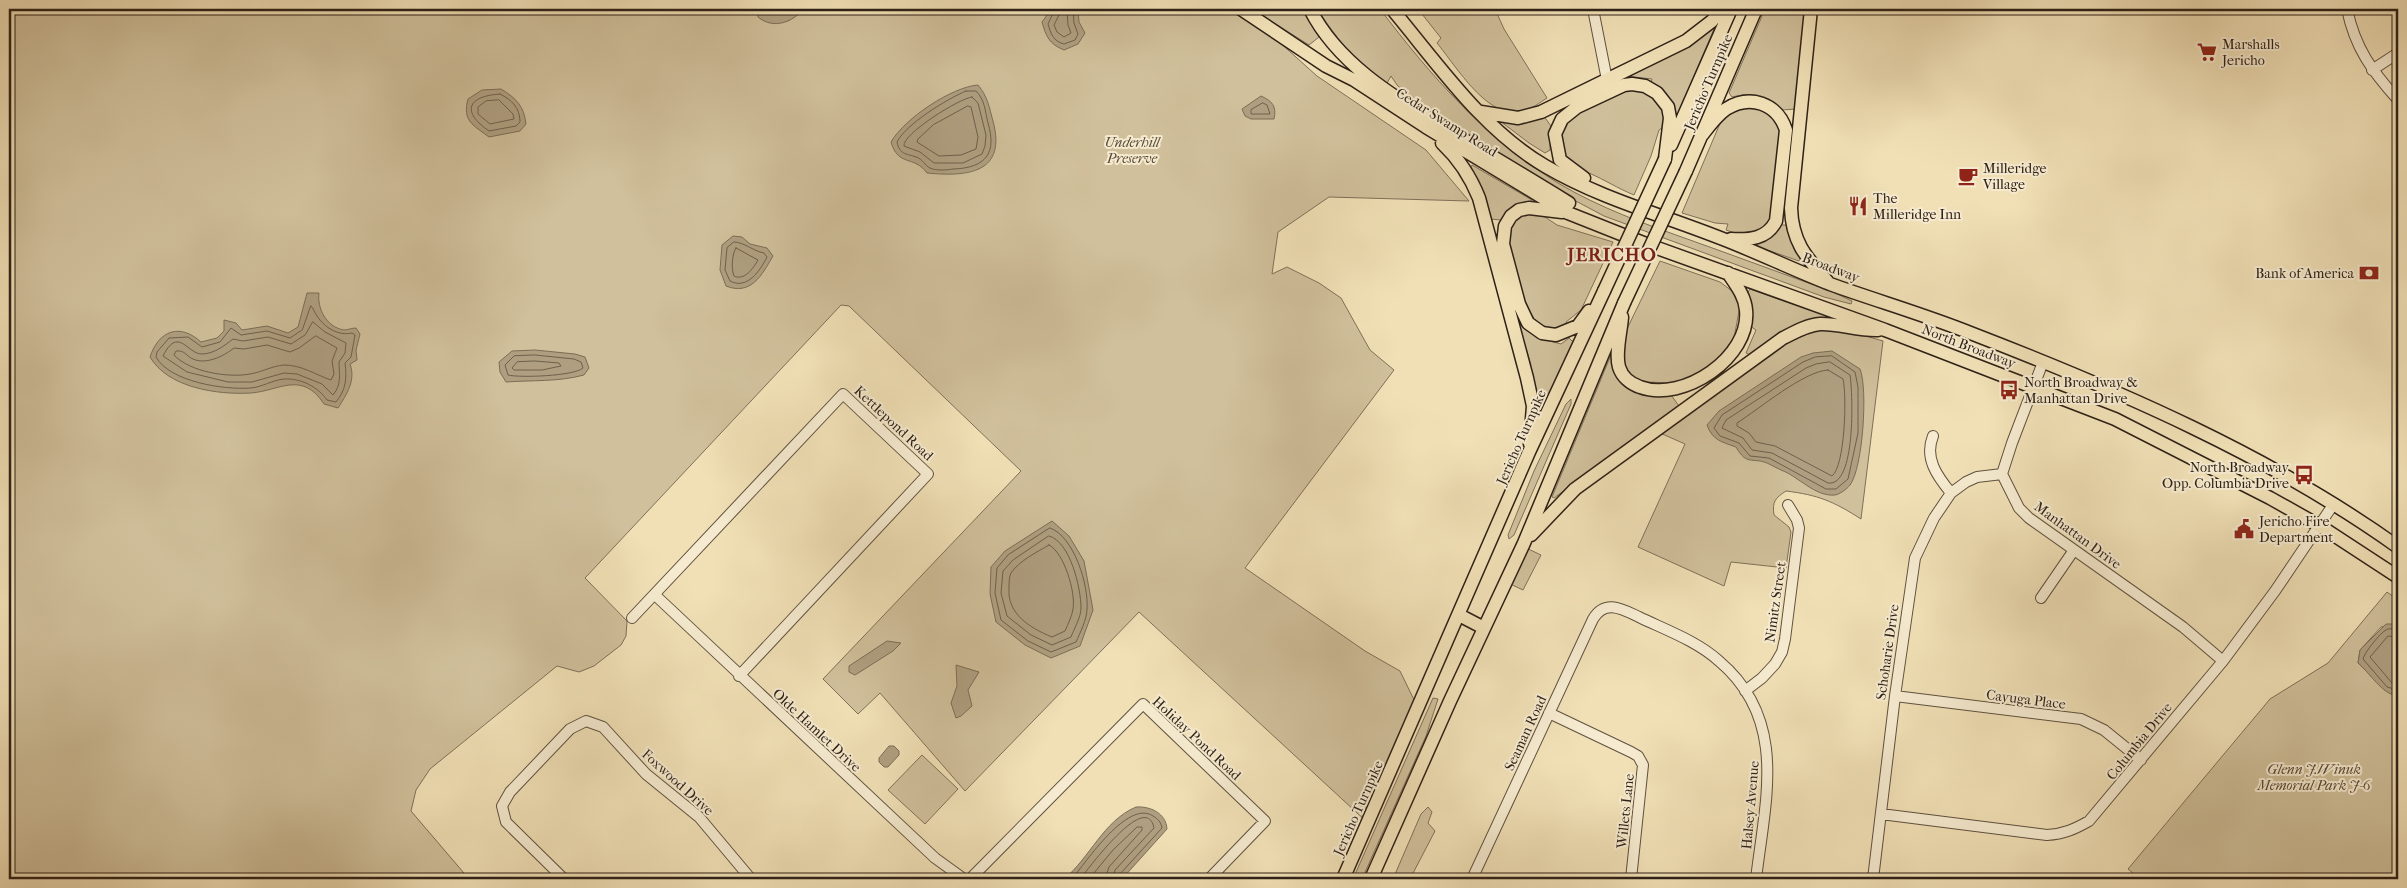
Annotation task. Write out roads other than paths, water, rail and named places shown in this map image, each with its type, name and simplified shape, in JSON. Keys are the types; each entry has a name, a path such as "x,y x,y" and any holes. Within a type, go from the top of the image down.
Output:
{"main road":[{"name":"Cedar Swamp Road","path":"1241,9 1326,66 1354,80 1426,127 1568,213 1646,244"},
{"path":"1310,9 1319,27 1348,60 1385,89 1570,204 1646,244"},
{"name":"Cedar Swamp Road","path":"1392,9 1446,76 1495,128 1544,166 1609,198"},
{"path":"1403,9 1412,32"},
{"path":"1481,112 1518,118 1541,112 1686,41 1712,21 1721,9"},
{"name":"Jericho Turnpike","path":"1343,879 1529,452 1665,159 1730,9"},
{"name":"Jericho Turnpike","path":"1371,879 1524,543 1624,303 1686,171 1756,9"},
{"path":"1811,9 1790,208 1791,224 1803,254 1829,283"},
{"path":"1609,198 1598,187 1560,160 1555,134 1562,119 1570,111 1624,85 1645,86 1657,93 1668,107 1670,118 1665,159"},
{"path":"1702,134 1725,110 1743,101 1763,104 1774,110 1783,122 1786,130 1779,208 1773,227 1763,236 1744,240 1723,239"},
{"path":"1426,127 1453,154 1479,198 1528,378 1533,406 1529,452"},
{"name":"Broadway","path":"1609,198 1723,239 1829,283 1960,329 2043,362"},
{"path":"1568,213 1529,208 1511,216 1505,226 1503,244 1522,314 1528,323 1542,332 1556,335 1578,326 1604,291"},
{"name":"North Broadway","path":"1646,244 1885,330 2115,419 2181,451 2320,526 2398,576"},
{"path":"1624,303 1618,360 1623,374 1632,384 1648,390 1676,389 1692,384 1716,369 1727,358 1744,328 1747,312 1741,292 1728,273"},
{"path":"1524,543 1575,489 1783,338 1804,328 1821,324 1862,331 1885,330"},
{"path":"2043,362 2177,419 2333,505 2398,547"},
{"path":"1459,615 1484,628"}],"street":[{"path":"1592,9 1607,80"},
{"path":"2347,9 2359,46 2372,70 2398,100"},
{"path":"2372,70 2398,53"},
{"path":"2002,474 2043,362"},
{"name":"Kettlepond Road","path":"632,618 843,394 928,474 739,676"},
{"path":"1933,436 1929,446 1933,467 1951,493"},
{"name":"Schoharie Drive","path":"1873,879 1895,696 1915,558 1934,518 1951,493 1966,482 1977,477 2002,474"},
{"name":"Manhattan Drive","path":"2002,474 2019,508 2029,518 2183,627 2222,661"},
{"name":"Nimitz Street","path":"1745,691 1775,664 1785,639 1799,528 1797,520 1788,505"},
{"name":"Columbia Drive","path":"1881,814 2035,834 2061,834 2076,829 2089,821 2222,661 2275,591 2333,505"},
{"path":"2041,598 2074,550"},
{"name":"Olde Hamlet Drive","path":"655,595 739,676 935,858 964,879"},
{"name":"Halsey Avenue","path":"1610,607 1622,609 1700,646 1720,661 1745,691 1758,715 1765,736 1768,760 1756,879"},
{"name":"Seaman Road","path":"1472,879 1597,612 1610,607"},
{"name":"Cayuga Place","path":"1895,696 2081,720 2104,730 2141,760"},
{"name":"Holiday Pond Road","path":"970,879 1142,704 1265,821 1209,879"},
{"name":"Willets Lane","path":"1549,713 1631,752 1638,756 1643,765 1631,879"},
{"name":"Foxwood Drive","path":"564,879 506,822 502,806 510,792 570,729 586,721 603,727 646,774 699,817 751,879"}],"water":[{"path":"757,9 804,9 794,18 776,24 764,21 758,17"},
{"path":"1078,10 1079,22 1085,33 1078,44 1064,50 1049,39 1042,22 1050,11"},
{"path":"978,85 988,102 996,138 994,152 989,161 981,168 957,174 927,173 917,164 898,155 891,142 907,123 930,105 955,91"},
{"path":"501,89 521,107 526,124 520,131 489,137 470,122 466,113 468,99 482,90"},
{"path":"1261,96 1273,104 1275,111 1274,119 1251,119 1245,116 1242,109"},
{"path":"733,236 742,237 750,244 767,248 773,256 755,282 742,288 726,286 720,270 722,245"},
{"path":"307,293 319,293 321,311 332,325 344,330 356,328 360,334 356,350 357,360 350,364 352,376 350,387 338,408 324,404 316,394 299,385 251,393 209,391 181,383 158,368 150,357 159,341 171,332 185,333 201,342 217,338 224,331 224,320 236,323 242,330 267,326 288,333 298,327"},
{"path":"535,350 575,354 585,357 589,368 584,375 574,377 555,380 506,382 500,372 499,362 512,351"},
{"path":"1832,351 1860,369 1864,393 1863,428 1858,462 1850,485 1839,494 1828,495 1821,493 1769,464 1746,459 1736,447 1718,440 1709,430 1707,425 1719,411 1801,357 1813,353"},
{"path":"1052,521 1069,536 1084,561 1093,610 1080,646 1051,658 1025,645 996,622 990,594 991,567 1005,551"},
{"path":"2386,624 2394,624 2398,627 2398,693 2396,695 2381,687 2358,663 2360,650"},
{"path":"887,641 901,643 893,651 855,675 849,672 849,666"},
{"path":"956,665 979,672 968,690 972,706 956,718 951,703 957,686"},
{"path":"889,746 894,746 899,751 899,755 888,767 884,767 879,762 879,758"},
{"path":"1136,807 1152,809 1164,819 1167,829 1122,879 1064,879 1082,861 1114,821"},
{"path":"2398,874 2398,879 2365,879 2365,878"}],"place":[{"name":"Marshalls Jericho","path":"2207,52"},
{"name":"Milleridge Village","path":"1968,176"},
{"name":"The Milleridge Inn","path":"1858,206"},
{"name":"Bank of America","path":"2369,273"},
{"name":"North Broadway & Manhattan Drive","path":"2009,390"},
{"name":"North Broadway Opp. Columbia Drive","path":"2304,475"},
{"name":"Jericho Fire Department","path":"2244,529"}],"district":[{"name":"JERICHO","path":"1612,254"}],"park label":[{"name":"Underhill Preserve","path":"1132,150"},
{"name":"Glenn J.Winuk Memorial Park J-6","path":"2314,778"}]}
